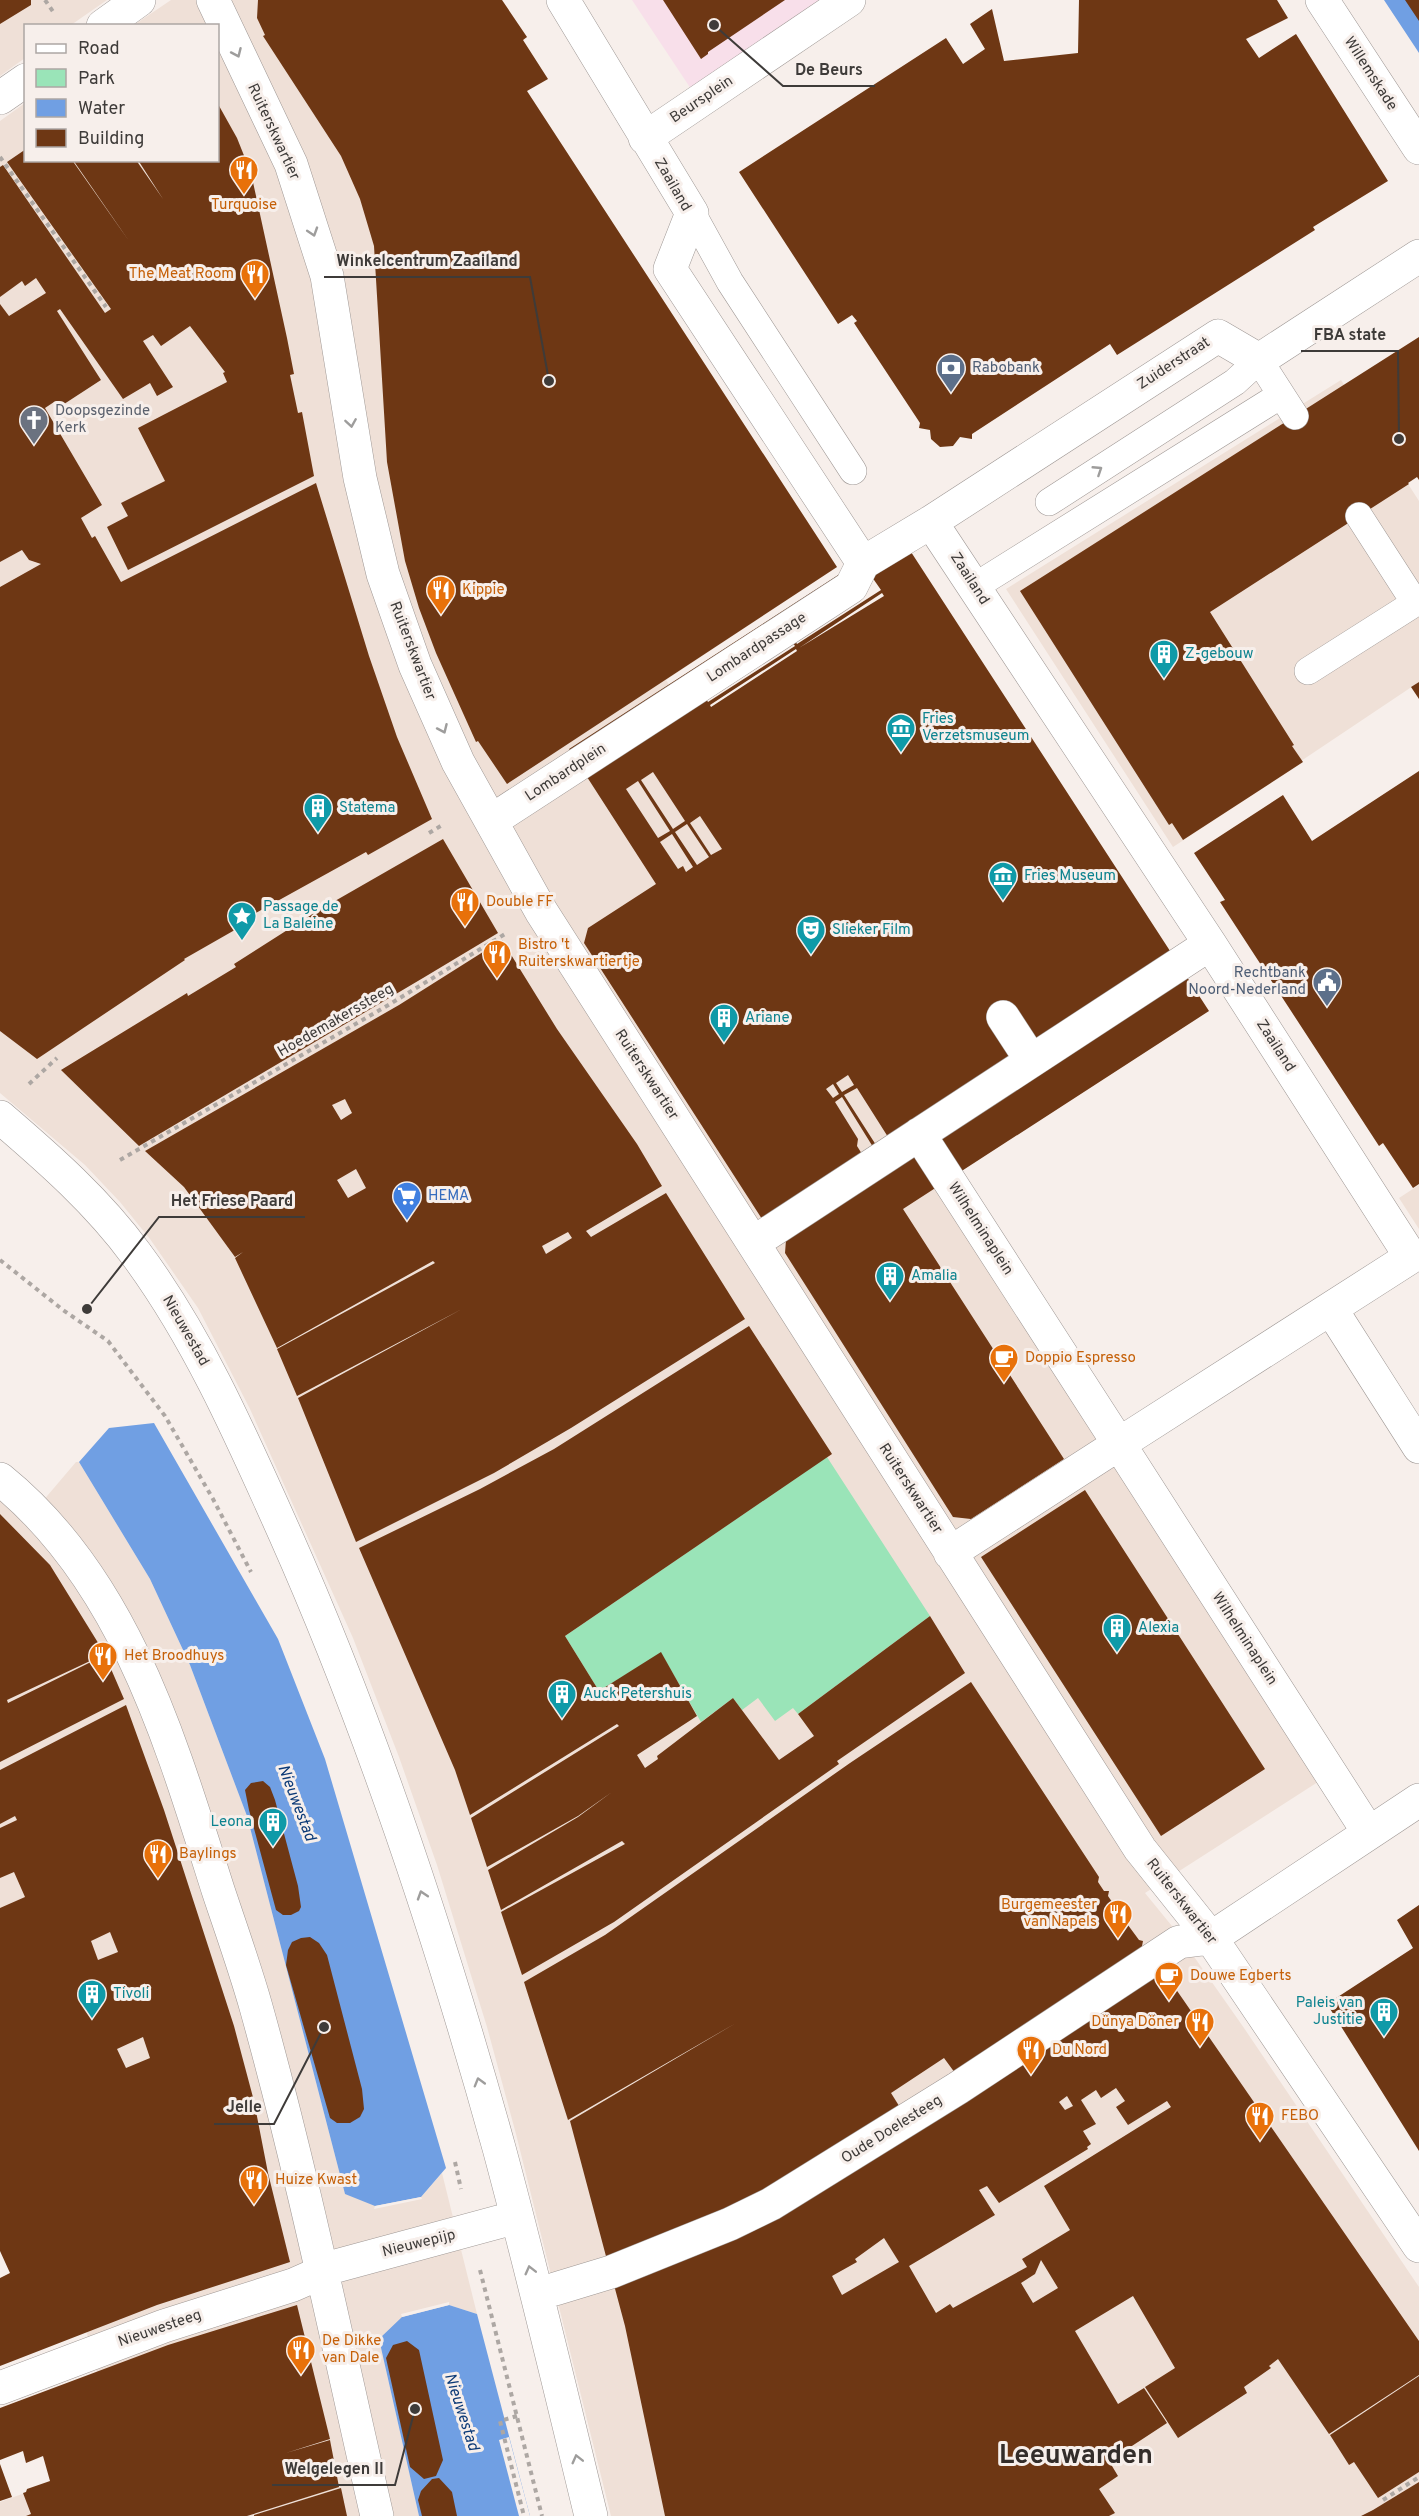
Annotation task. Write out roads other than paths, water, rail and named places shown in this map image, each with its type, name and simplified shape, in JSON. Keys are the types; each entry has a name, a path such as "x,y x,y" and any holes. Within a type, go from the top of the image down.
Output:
{"street":[{"path":"106,24 139,0"},
{"name":"Ruiterskwartier","path":"213,0 291,164 327,276 360,478 383,574 415,665 458,762 541,911 1140,1849 1211,1938 1419,2246"},
{"name":"Zaailand","path":"563,0 692,213 670,270 863,563"},
{"name":"Beursplein","path":"645,138 849,0"},
{"name":"Willemskade","path":"1322,0 1419,148"},
{"path":"0,98 24,81"},
{"path":"1259,360 1419,256"},
{"name":"Zuiderstraat","path":"931,522 1218,336 1259,360"},
{"path":"863,563 931,522"},
{"name":"Zaailand","path":"931,522 1210,944 1411,1257 1331,1309"},
{"name":"Lombardpassage","path":"641,724 851,587 863,563"},
{"name":"Lombardplein","path":"491,821 641,724"},
{"path":"753,1243 1210,944"},
{"path":"1003,1017 1031,1060"},
{"name":"Nieuwestad","path":"0,1117 78,1188 136,1254 164,1294 210,1374 322,1617 386,1786 446,1968 517,2217 591,2516"},
{"name":"Wilhelminaplein","path":"919,1134 1369,1833"},
{"path":"950,1553 1331,1309 1419,1447"},
{"path":"0,1479 35,1510 77,1560 104,1600 126,1641 156,1708 199,1830 256,2006 377,2516"},
{"path":"1211,1938 1419,1800"},
{"name":"Oude Doelesteeg","path":"555,2289 611,2272 730,2224 771,2204 958,2088 1179,1942 1211,1938"},
{"name":"Nieuwepijp","path":"321,2273 336,2266 517,2217"},
{"name":"Nieuwesteeg","path":"0,2388 164,2326 293,2285 321,2273"}],"lane":[{"path":"692,213 730,282 853,471"},
{"path":"974,587 1288,406 1259,360 1235,382 1049,502"},
{"path":"1308,671 1415,603 1359,516"}],"water":[{"path":"1384,0 1419,0 1419,53"},
{"path":"154,1423 278,1639 325,1759 446,2168 421,2197 375,2206 345,2194 247,1816 190,1665 150,1579 79,1462 109,1428"},
{"path":"449,2305 477,2314 530,2516 419,2516 379,2339 402,2317"}],"place":[{"name":"De Beurs","path":"714,25"},
{"name":"Turquoise","path":"244,196"},
{"name":"The Meat Room","path":"255,300"},
{"name":"Winkelcentrum Zaailand","path":"549,381"},
{"name":"Rabobank","path":"951,394"},
{"name":"FBA state","path":"1399,439"},
{"name":"Doopsgezinde Kerk","path":"34,446"},
{"name":"Kippie","path":"441,616"},
{"name":"Z-gebouw","path":"1164,680"},
{"name":"Fries Verzetsmuseum","path":"901,754"},
{"name":"Statema","path":"318,834"},
{"name":"Fries Museum","path":"1003,902"},
{"name":"Double FF","path":"465,928"},
{"name":"Passage de La Baleine","path":"242,942"},
{"name":"Slieker Film","path":"811,956"},
{"name":"Bistro 't Ruiterskwartiertje","path":"497,980"},
{"name":"Rechtbank Noord-Nederland","path":"1327,1008"},
{"name":"Ariane","path":"724,1044"},
{"name":"HEMA","path":"407,1222"},
{"name":"Amalia","path":"890,1302"},
{"name":"Het Friese Paard","path":"87,1309"},
{"name":"Doppio Espresso","path":"1004,1384"},
{"name":"Alexia","path":"1117,1654"},
{"name":"Het Broodhuys","path":"103,1682"},
{"name":"Auck Petershuis","path":"562,1720"},
{"name":"Leona","path":"273,1848"},
{"name":"Baylings","path":"158,1880"},
{"name":"Burgemeester van Napels","path":"1118,1940"},
{"name":"Douwe Egberts","path":"1169,2002"},
{"name":"Tivoli","path":"92,2020"},
{"name":"Jelle","path":"324,2027"},
{"name":"Paleis van Justitie","path":"1384,2038"},
{"name":"Dünya Döner","path":"1200,2048"},
{"name":"Du Nord","path":"1031,2076"},
{"name":"FEBO","path":"1260,2142"},
{"name":"Huize Kwast","path":"254,2206"},
{"name":"De Dikke van Dale","path":"301,2376"},
{"name":"Welgelegen II","path":"415,2409"}],"district":[{"name":"Leeuwarden","path":"1076,2456"}]}
